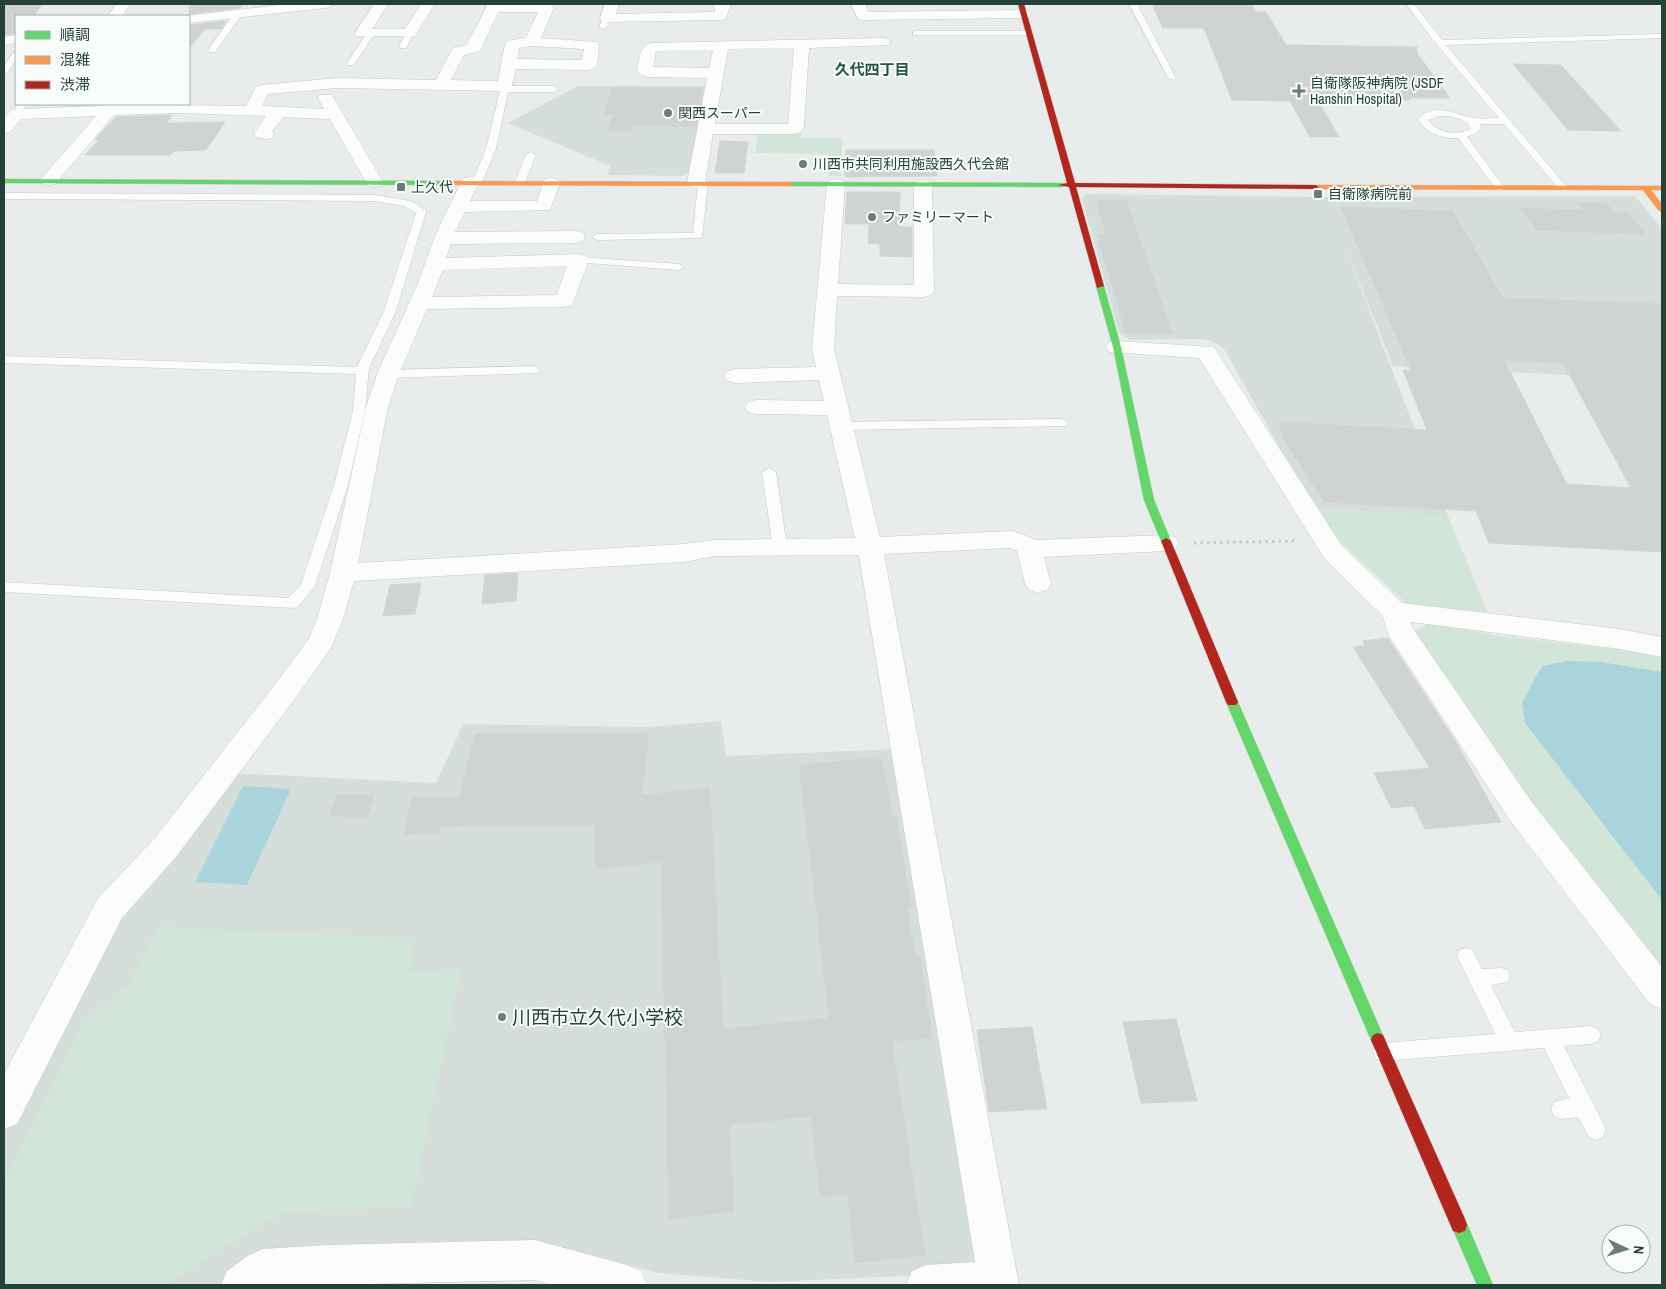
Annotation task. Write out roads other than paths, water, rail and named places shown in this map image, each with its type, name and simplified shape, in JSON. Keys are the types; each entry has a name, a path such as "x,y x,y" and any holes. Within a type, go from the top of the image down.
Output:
{"street":[{"path":"116,15 123,4"},
{"path":"190,19 238,14 281,6 326,4"},
{"path":"381,4 362,33 410,33 428,4"},
{"path":"612,4 605,22 725,12"},
{"path":"858,4 863,16 962,9 1023,9 1117,347 1149,500 1251,748 1485,1285"},
{"path":"441,85 458,52 472,49 494,6 547,8 532,42"},
{"path":"251,111 262,90 317,84 441,85 505,88 512,44 532,42 592,45 589,65 510,64"},
{"path":"716,72 647,72 645,70 649,49 652,46 882,42"},
{"path":"706,129 793,129 796,127 802,43"},
{"path":"700,183 706,129 721,45"},
{"path":"317,84 374,182"},
{"path":"49,180 75,152 110,108"},
{"path":"4,128 19,109 178,108 336,114"},
{"path":"262,133 280,111"},
{"path":"4,181 1662,188"},
{"path":"4,1111 110,908 165,848 287,689 320,641 330,619 343,573 377,408 388,374 419,303 443,238 474,182"},
{"path":"459,207 544,206 551,182"},
{"path":"836,184 823,349 870,546 998,1283 926,1285"},
{"path":"828,290 924,291 924,185"},
{"path":"1645,188 1662,210"},
{"path":"443,238 576,236"},
{"path":"419,303 564,301 579,260 434,264"},
{"path":"1117,347 1206,352 1333,552 1394,611 1399,629 1520,810 1662,993"},
{"path":"736,376 829,373"},
{"path":"756,408 839,417"},
{"path":"343,573 684,553 714,548 870,546 1013,539 1025,544 1029,549 1038,584"},
{"path":"1029,549 1166,543"},
{"path":"1394,611 1620,639 1662,647"},
{"path":"242,1285 263,1269 326,1265 536,1260 585,1280 627,1285"}],"lane":[{"path":"1133,4 1172,78"},
{"path":"1410,4 1440,43 1562,187"},
{"path":"212,50 238,14"},
{"path":"916,33 937,30 1030,34"},
{"path":"351,64 371,33"},
{"path":"403,46 410,33"},
{"path":"1440,43 1662,36"},
{"path":"4,71 15,56"},
{"path":"474,182 491,149 505,88 554,89"},
{"path":"1442,113 1462,116 1472,121 1476,126 1475,130 1461,135 1437,131 1427,127 1423,120 1430,114 1442,113"},
{"path":"1472,121 1507,121"},
{"path":"1461,135 1500,188"},
{"path":"520,182 531,155"},
{"path":"597,237 698,236 700,183"},
{"path":"4,196 375,198 407,203 421,212 390,311 363,371 358,411 340,485 308,586 293,603 4,586"},
{"path":"579,260 679,267"},
{"path":"4,360 363,371"},
{"path":"388,374 534,370"},
{"path":"839,417 1062,423"},
{"path":"769,472 780,547"},
{"path":"1466,956 1509,1042"},
{"path":"1477,978 1501,976"},
{"path":"1384,1052 1591,1035"},
{"path":"1549,1038 1596,1130"},
{"path":"1561,1109 1584,1106"}],"water":[{"path":"1567,661 1601,662 1662,672 1662,900 1525,723 1522,703 1542,666"},
{"path":"243,786 291,789 247,885 195,882"}],"place":[{"name":"自衛隊阪神病院 (JSDF Hanshin Hospital)","path":"1299,91"},
{"name":"関西スーパー","path":"668,113"},
{"name":"川西市共同利用施設西久代会館","path":"803,164"},
{"name":"上久代","path":"401,187"},
{"name":"自衛隊病院前","path":"1318,194"},
{"name":"ファミリーマート","path":"872,217"},
{"name":"川西市立久代小学校","path":"502,1017"}],"district":[{"name":"久代四丁目","path":"872,69"}]}
